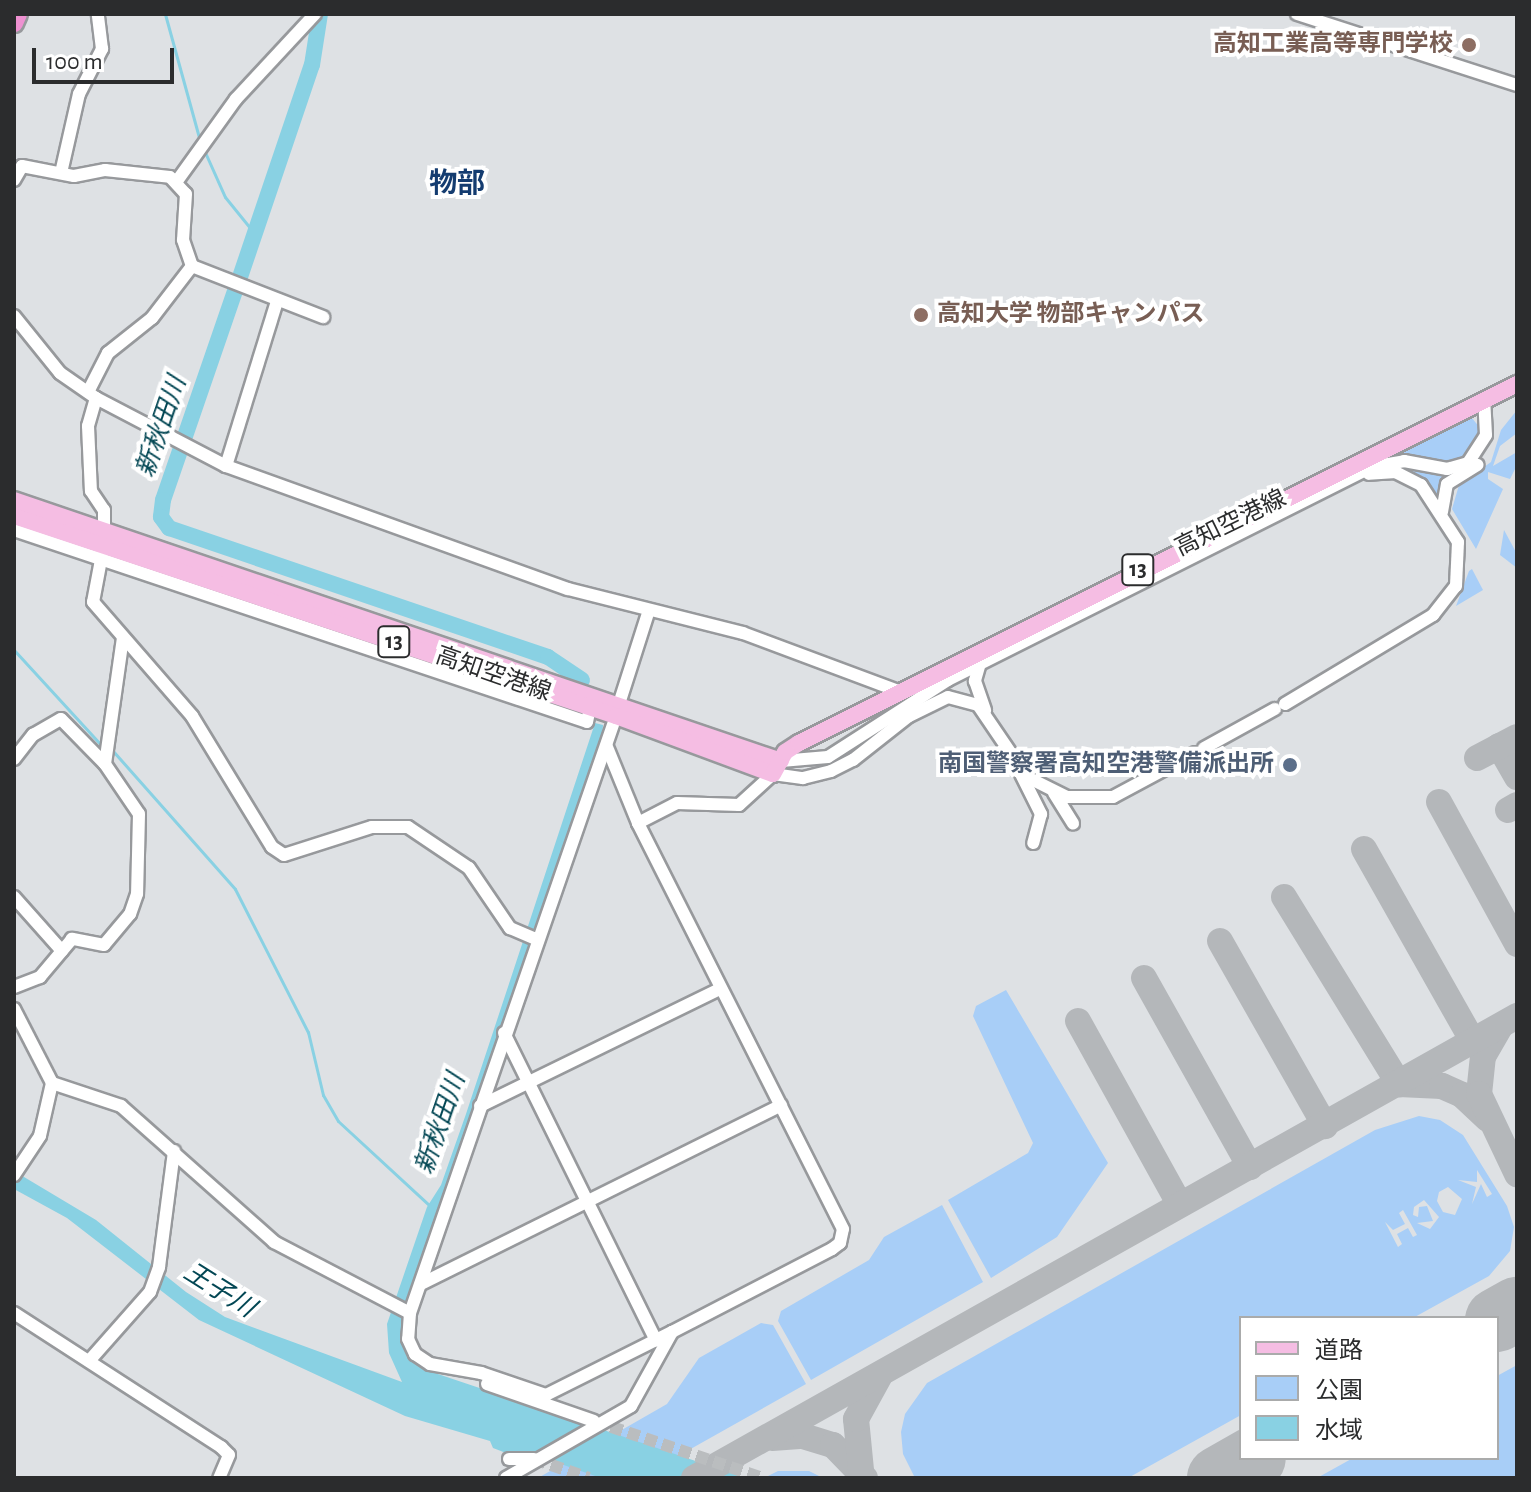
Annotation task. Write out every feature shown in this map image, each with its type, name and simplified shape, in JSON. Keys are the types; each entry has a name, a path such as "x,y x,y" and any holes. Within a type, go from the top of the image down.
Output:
{"main road":[{"name":"高知空港線","path":"14,516 617,710 777,768 791,747 1517,384"},
{"name":"高知空港線","path":"14,500 103,544 590,708 617,710"}],"street":[{"path":"61,173 79,94 102,49 98,14"},
{"path":"177,181 236,99 315,14"},
{"path":"1297,14 1517,85"},
{"path":"14,180 22,166 61,173 159,173 177,181 187,200 183,240 192,266 323,317"},
{"path":"192,266 152,318 108,353 92,395 88,426 91,491 104,510 103,544 93,602 192,716 278,853 308,851 386,824 408,827 469,868 510,928 532,937"},
{"path":"226,466 277,301"},
{"path":"14,316 60,373 92,395 226,466 568,589 648,613 672,612 743,633 901,692"},
{"path":"638,823 677,803 739,805 777,768 828,757 980,663 1358,476 1393,462 1447,469 1468,463 1486,435 1484,400"},
{"path":"1442,513 1447,484 1473,469 1489,449 1493,414 1484,400"},
{"path":"1017,766 1037,785 1054,793 1113,797 1280,707 1447,604 1460,558 1442,513 1421,485 1407,475 1358,476"},
{"path":"14,530 103,544"},
{"path":"607,747 638,823 843,1229 840,1243 546,1395 430,1364 415,1354 408,1339 409,1312 504,1033 532,937 607,747 648,613"},
{"path":"105,764 123,638"},
{"path":"980,663 975,681 985,710 1041,814 1033,843"},
{"path":"777,768 803,778 831,771 940,699 958,697 985,710"},
{"path":"14,759 33,735 58,718 105,764 139,808 136,900 104,945 74,938 40,977 14,987"},
{"path":"1054,793 1073,824"},
{"path":"14,897 62,951"},
{"path":"480,1106 720,989"},
{"path":"14,1009 52,1083 40,1136 17,1173"},
{"path":"504,1033 656,1340"},
{"path":"52,1083 121,1106 274,1242 390,1306 409,1312"},
{"path":"421,1284 781,1105"},
{"path":"89,1361 150,1292 159,1267 174,1151"},
{"path":"14,1313 221,1447 229,1455 219,1478"},
{"path":"506,1478 631,1406 672,1332"},
{"path":"463,1372 594,1421"},
{"path":"509,1459 534,1459"}],"green space":[{"path":"1517,410 1517,433 1500,446 1493,466 1517,452 1517,465 1510,479 1488,472 1488,479 1503,489 1476,549 1452,509 1459,485 1491,462 1501,430"},
{"path":"1472,418 1480,428 1467,457 1439,464 1404,458 1039,625"},
{"path":"1399,466 1453,473 1434,497"},
{"path":"1504,530 1517,554 1517,568 1500,555"},
{"path":"1472,569 1483,590 1456,606 1469,571"},
{"path":"1006,990 1108,1163 1057,1237 991,1278 948,1200 1028,1153 1033,1143 973,1016 976,1006"},
{"path":"1419,1116 1440,1120 1463,1135 1507,1206 1514,1227 1510,1251 1489,1276 1417,1316 1239,1316 1239,1416 1128,1478 915,1478 903,1454 901,1432 905,1414 927,1383 1375,1130","holes":["1477,1170 1492,1194 1487,1197 1481,1184 1472,1204 1476,1187 1458,1180 1477,1182","1448,1187 1462,1199 1455,1215 1443,1212 1437,1201 1439,1192","1424,1200 1439,1217 1430,1229 1417,1223 1433,1221 1427,1206 1419,1207 1418,1217 1413,1215 1414,1207","1403,1210 1417,1235 1413,1237 1408,1228 1397,1234 1402,1244 1398,1247 1385,1222 1393,1230 1405,1224 1399,1213"]},
{"path":"942,1205 983,1282 811,1380 778,1321 781,1311 869,1260 884,1237"},
{"path":"761,1323 773,1325 806,1384 639,1478 538,1478 667,1404 699,1358"},
{"path":"1517,1365 1517,1478 1317,1478 1349,1460 1499,1460 1499,1375"},
{"path":"778,1471 809,1471 823,1478 764,1478"}],"water":[{"path":"595,723 603,725 602,738 406,1317 411,1357 426,1370 746,1478 601,1478 532,1454 517,1457 493,1448 490,1441 405,1416 199,1320 67,1218 14,1189 14,1171 96,1220 186,1292 225,1317 402,1382 389,1353 387,1324 427,1207 441,1185 466,1114"}],"waterway":[{"path":"165,14 200,141"},
{"name":"新秋田川","path":"238,283 312,65 320,14"},
{"path":"204,150 225,197 255,234"},
{"name":"新秋田川","path":"236,288 163,500 161,517 169,528 548,657 582,680"},
{"path":"14,650 103,747"},
{"path":"113,751 235,889 308,1032 323,1095 338,1121 429,1205"}],"taxiway":[{"path":"1477,758 1517,737"},
{"path":"1499,746 1517,777"},
{"path":"1439,802 1517,944"},
{"path":"1508,810 1517,805"},
{"path":"1364,849 1473,1042"},
{"path":"1284,897 1399,1084 1442,1086 1462,1095 1488,1119"},
{"path":"1220,941 1325,1126"},
{"path":"1144,978 1250,1167"},
{"path":"694,1478 1517,1016"},
{"path":"1078,1021 1180,1205"},
{"path":"1500,1027 1483,1056 1479,1094 1517,1174"},
{"path":"1499,1319 1517,1307"},
{"path":"861,1470 856,1419 879,1377"},
{"path":"772,1438 803,1436 833,1445 865,1478"}],"runway":[{"path":"1499,1319 1517,1309"},
{"path":"1219,1478 1250,1460"}],"tunnel":[{"path":"594,1421 762,1478"},
{"path":"534,1459 589,1478"}],"place":[{"name":"高知工業高等専門学校","path":"1469,45"},
{"name":"高知大学 物部キャンパス","path":"921,315"},
{"name":"南国警察署高知空港警備派出所","path":"1290,765"}],"district":[{"name":"物部","path":"457,184"}],"water label":[{"name":"王子川","path":"219,1291"}]}
